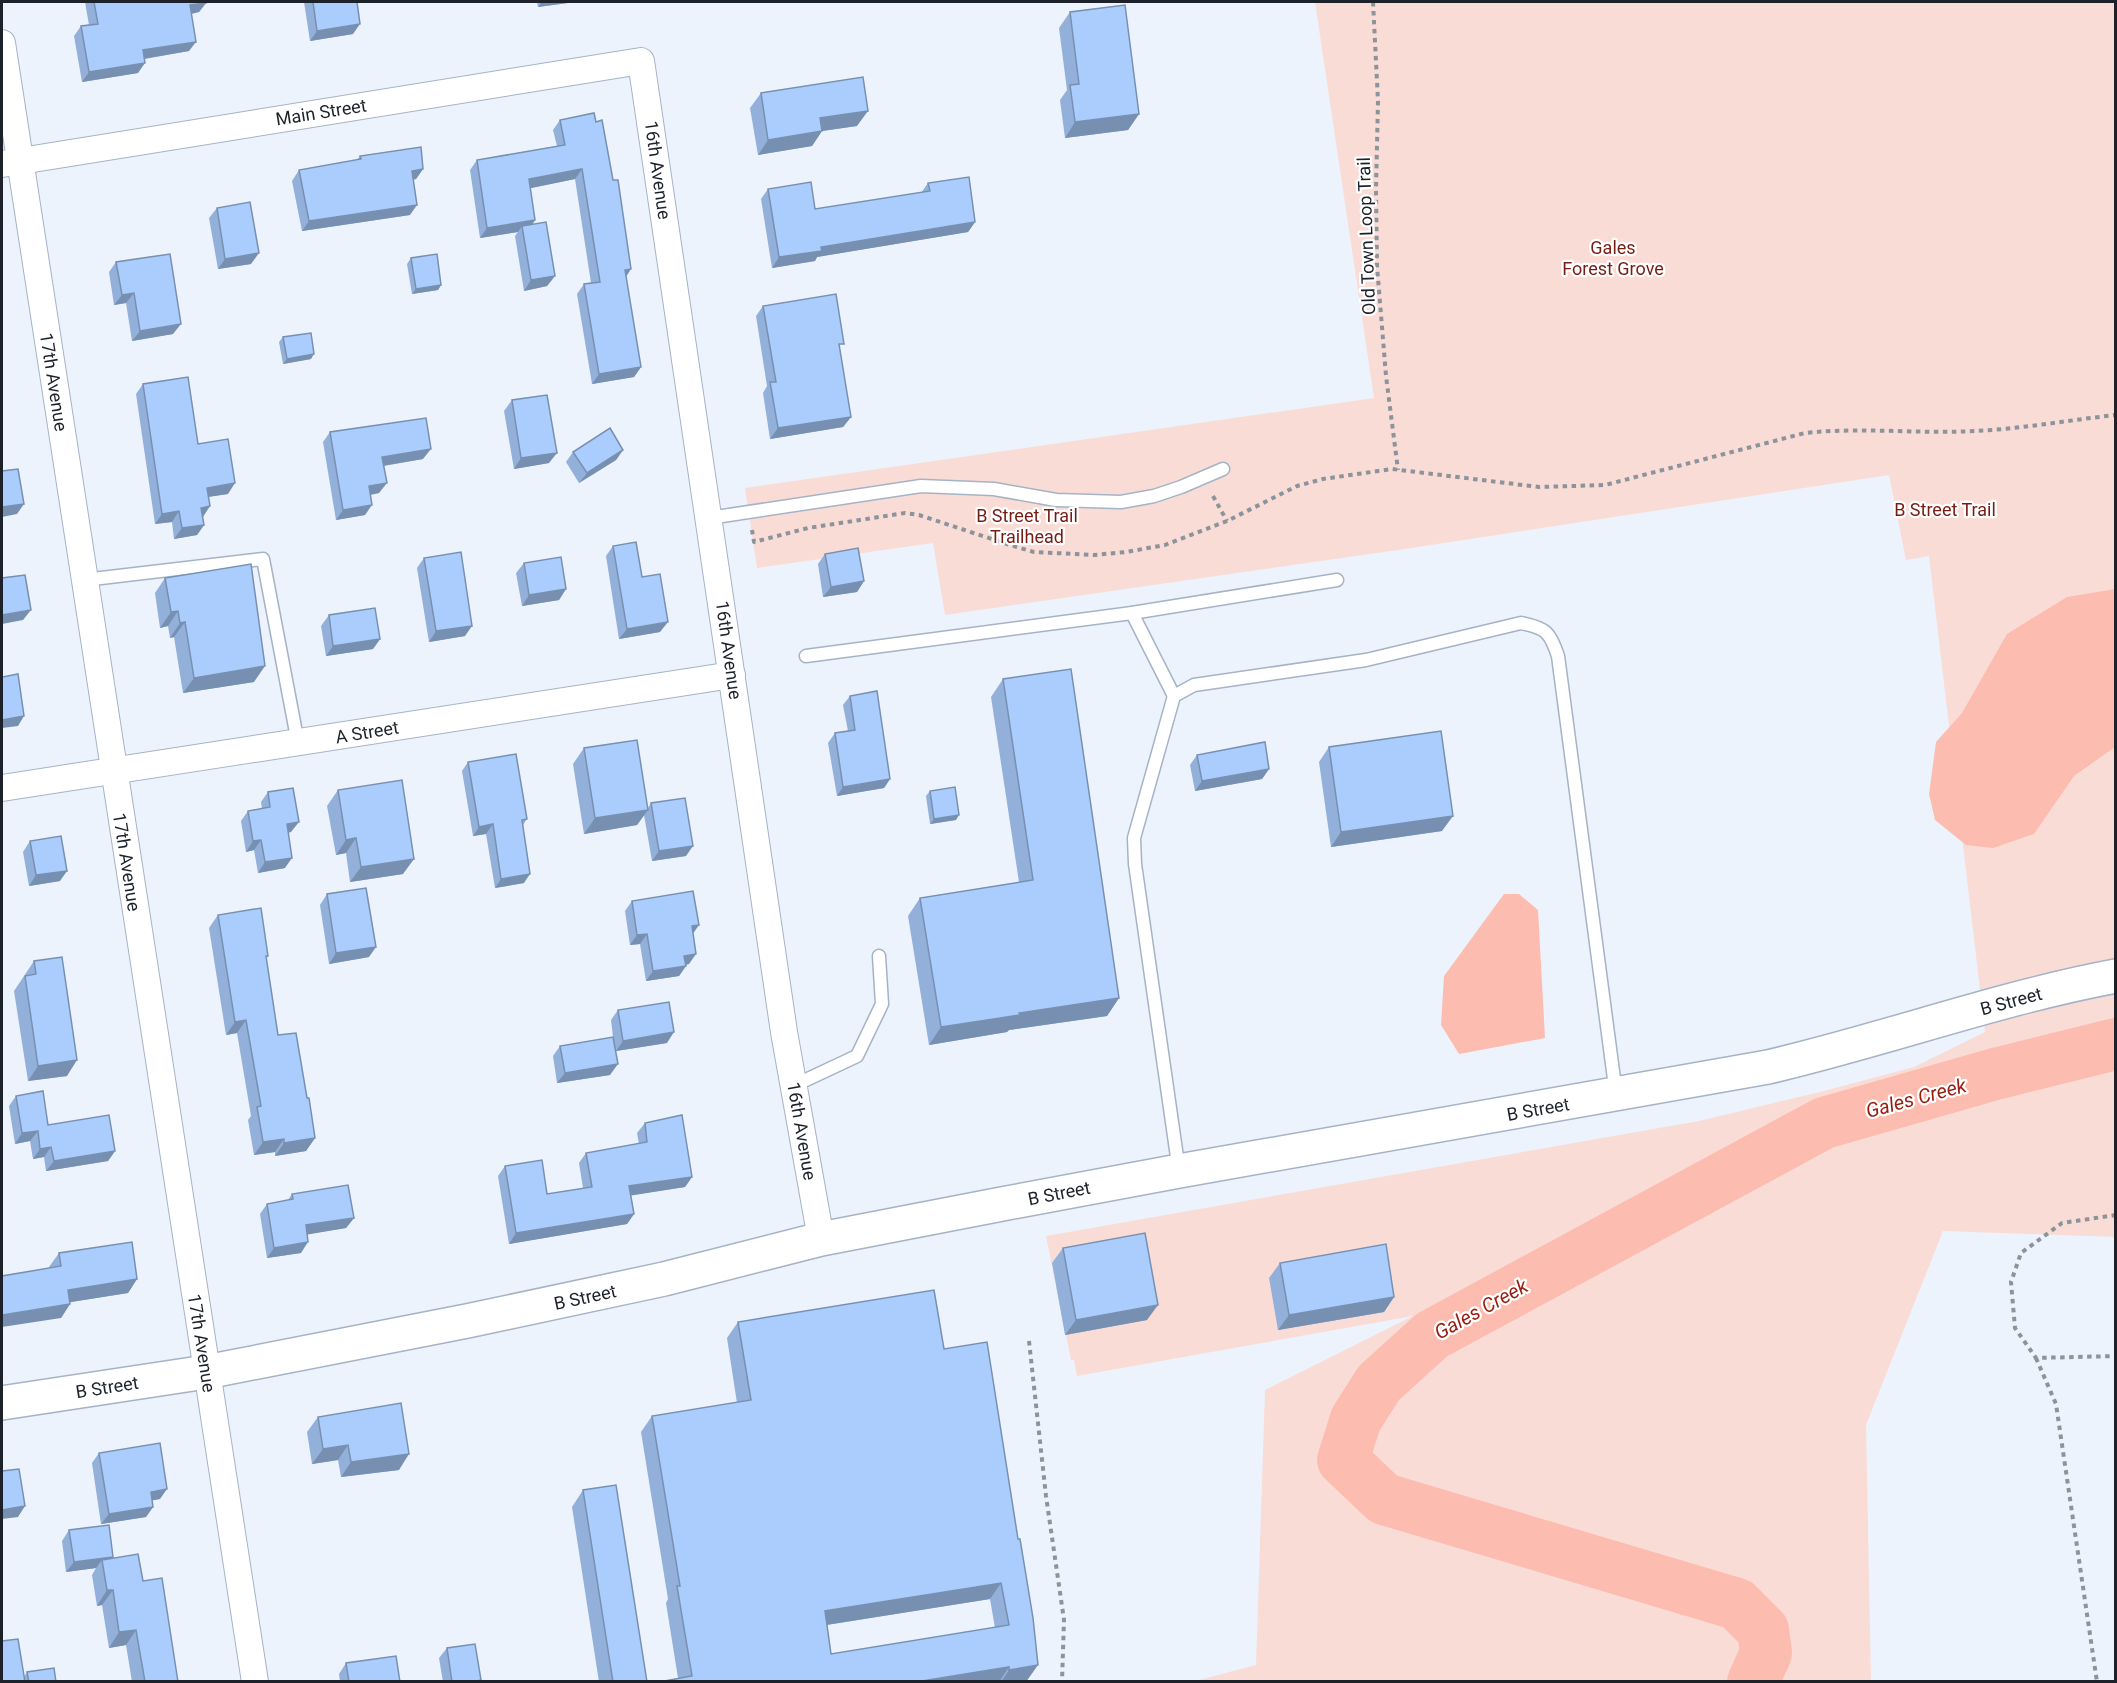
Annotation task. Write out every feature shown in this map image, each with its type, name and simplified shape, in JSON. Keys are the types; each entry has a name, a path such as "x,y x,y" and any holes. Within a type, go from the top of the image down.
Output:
{"main road":[{"name":"B Street","path":"2,1403 206,1372 562,1302 821,1239 1179,1171 1756,1070 1834,1052 2040,993 2115,976"}],"street":[{"name":"17th Avenue","path":"2,43 10,162 84,579 255,1682"},
{"name":"Main Street","path":"10,162 642,61"},
{"name":"16th Avenue","path":"642,61 784,1032 821,1239"},
{"name":"A Street","path":"2,788 732,675"}],"lane":[{"path":"709,518 921,486 994,489 1056,500 1121,502 1154,496 1223,469"},
{"path":"84,579 263,559 298,743"},
{"path":"806,656 1132,613 1337,580"},
{"path":"1132,613 1174,696 1134,838 1134,864 1179,1171"},
{"path":"1174,696 1194,685 1366,660 1521,623 1538,626 1552,637 1558,656 1616,1095"},
{"path":"794,1086 857,1056 882,1004 879,956"}],"path":[{"name":"Old Town Loop Trail","path":"1373,2 1378,101 1377,266 1386,376 1398,470 1539,487 1605,485 1805,433 1838,430 1977,431 2115,415"},
{"path":"1203,478 1227,521"},
{"path":"2097,1682 2056,1404 2036,1358 2015,1328 2011,1282 2021,1253 2062,1223 2115,1215"},
{"path":"1029,1341 1046,1496 1064,1620 1062,1682"},
{"path":"2036,1358 2115,1356"}],"green space":[{"path":"1315,2 2115,2 2115,1237 1943,1231 1866,1425 1871,1681 1195,1681 1256,1665 1265,1390 1413,1316 1077,1376 1074,1360 1071,1360 1046,1236 1699,1121 1914,1067 1985,1032 1929,556 1906,560 1889,475 1398,550 945,615 933,543 757,568 745,488 1374,398"}],"shaded area":[{"path":"2115,589 2115,747 2074,776 2034,834 1993,848 1966,845 1935,820 1929,794 1936,742 1962,713 2007,634 2067,597"},
{"path":"1504,894 1519,894 1538,910 1545,1038 1459,1054 1441,1025 1444,976"}],"building":[{"path":"94,2 206,3 190,5 196,42 143,50 145,63 89,72 81,26 98,24"},
{"path":"313,2 357,2 360,24 317,31"},
{"path":"1125,5 1139,114 1075,122 1070,85 1079,84 1070,12"},
{"path":"863,77 868,111 820,118 822,131 768,140 761,93"},
{"path":"594,113 596,122 602,120 613,180 618,180 631,269 625,270 641,367 599,374 584,284 600,282 582,169 529,179 535,220 487,228 477,160 565,145 560,120"},
{"path":"421,147 423,169 412,171 417,205 309,221 299,170 361,159 360,156"},
{"path":"969,177 975,222 821,247 822,251 779,257 768,189 811,182 815,209 930,191 928,183"},
{"path":"250,202 259,253 225,259 217,208"},
{"path":"546,222 555,276 531,280 522,226"},
{"path":"170,254 181,324 140,331 134,293 122,295 116,262"},
{"path":"437,254 441,285 416,289 411,258"},
{"path":"836,294 844,344 839,344 851,417 778,428 770,382 776,382 763,306"},
{"path":"311,333 314,354 287,359 283,337"},
{"path":"188,377 198,444 228,439 235,483 207,488 210,506 201,508 204,525 182,528 179,511 162,514 143,384"},
{"path":"547,395 557,453 521,458 512,400"},
{"path":"426,418 431,449 382,457 387,483 369,486 372,505 343,510 330,432"},
{"path":"610,428 623,450 587,473 573,452"},
{"path":"18,469 24,504 2,507 2,471"},
{"path":"636,542 642,577 660,574 668,622 627,629 613,546"},
{"path":"858,548 864,581 831,587 825,554"},
{"path":"461,552 472,626 436,631 424,558"},
{"path":"561,557 566,589 529,595 524,563"},
{"path":"251,564 265,666 194,678 185,622 180,623 178,611 171,612 165,578"},
{"path":"25,575 31,610 2,615 2,578"},
{"path":"375,608 380,639 333,646 329,615"},
{"path":"1071,669 1119,998 941,1027 920,898 1033,880 1003,679"},
{"path":"18,674 24,716 2,720 2,677"},
{"path":"877,691 890,779 843,787 835,733 855,730 850,696"},
{"path":"1441,731 1453,816 1341,832 1329,747"},
{"path":"637,740 648,810 595,818 584,748"},
{"path":"1265,742 1269,769 1202,781 1197,755"},
{"path":"516,754 527,819 522,820 530,874 501,879 493,824 479,827 468,762"},
{"path":"402,780 414,859 361,867 356,838 346,840 338,790"},
{"path":"955,787 959,815 934,819 930,791"},
{"path":"293,788 299,822 287,824 292,858 265,862 261,840 253,841 248,811 270,807 268,792"},
{"path":"685,798 693,846 659,851 651,803"},
{"path":"61,836 67,871 36,875 30,841"},
{"path":"366,888 376,947 336,953 327,894"},
{"path":"693,891 699,925 692,926 696,954 684,956 686,966 653,971 647,934 637,935 632,901"},
{"path":"261,908 278,1035 296,1033 315,1138 284,1143 284,1139 263,1142 257,1107 261,1106 246,1020 235,1022 218,915"},
{"path":"62,957 77,1060 38,1066 25,976 36,974 34,961"},
{"path":"669,1002 674,1032 623,1041 618,1010"},
{"path":"613,1037 618,1064 565,1073 560,1046"},
{"path":"43,1091 48,1125 109,1115 115,1151 54,1161 51,1147 40,1149 38,1131 22,1133 16,1096"},
{"path":"682,1115 692,1177 629,1186 634,1214 516,1233 505,1166 542,1160 547,1194 592,1187 586,1153 647,1142 645,1123"},
{"path":"348,1185 354,1218 306,1225 308,1242 274,1248 267,1204 293,1199 292,1194"},
{"path":"1145,1233 1158,1305 1076,1320 1063,1248"},
{"path":"132,1242 137,1279 68,1290 70,1304 3,1315 2,1318 2,1276 61,1266 59,1253"},
{"path":"1386,1244 1394,1297 1289,1315 1280,1263"},
{"path":"934,1290 944,1349 987,1342 1018,1539 1020,1539 1033,1618 1038,1665 1009,1670 1009,1667 916,1682 659,1682 692,1676 677,1586 680,1586 652,1416 751,1400 738,1322","holes":["1001,1583 1009,1625 831,1654 825,1611"]},
{"path":"401,1403 409,1454 351,1462 348,1445 323,1449 318,1417"},
{"path":"160,1443 167,1489 151,1492 153,1507 109,1514 99,1453"},
{"path":"19,1469 25,1506 2,1510 2,1471"},
{"path":"616,1485 647,1682 613,1682 583,1490"},
{"path":"109,1525 113,1557 74,1562 69,1530"},
{"path":"138,1554 143,1581 162,1578 178,1682 145,1682 136,1630 119,1632 113,1590 107,1590 102,1560"},
{"path":"18,1639 25,1682 2,1682 2,1641"},
{"path":"475,1644 481,1680 452,1682 447,1648"},
{"path":"396,1656 400,1682 349,1682 346,1663"},
{"path":"54,1668 56,1682 29,1682 27,1672"}],"waterway":[{"name":"Gales Creek","path":"1753,1682 1766,1653 1763,1630 1737,1604 1384,1499 1343,1460 1356,1419 1379,1383 1432,1335 1824,1123 1995,1074 2116,1044"}],"park label":[{"name":"Gales Forest Grove","path":"1613,257"},
{"name":"B Street Trail","path":"1945,509"},
{"name":"B Street Trail Trailhead","path":"1027,525"}]}
